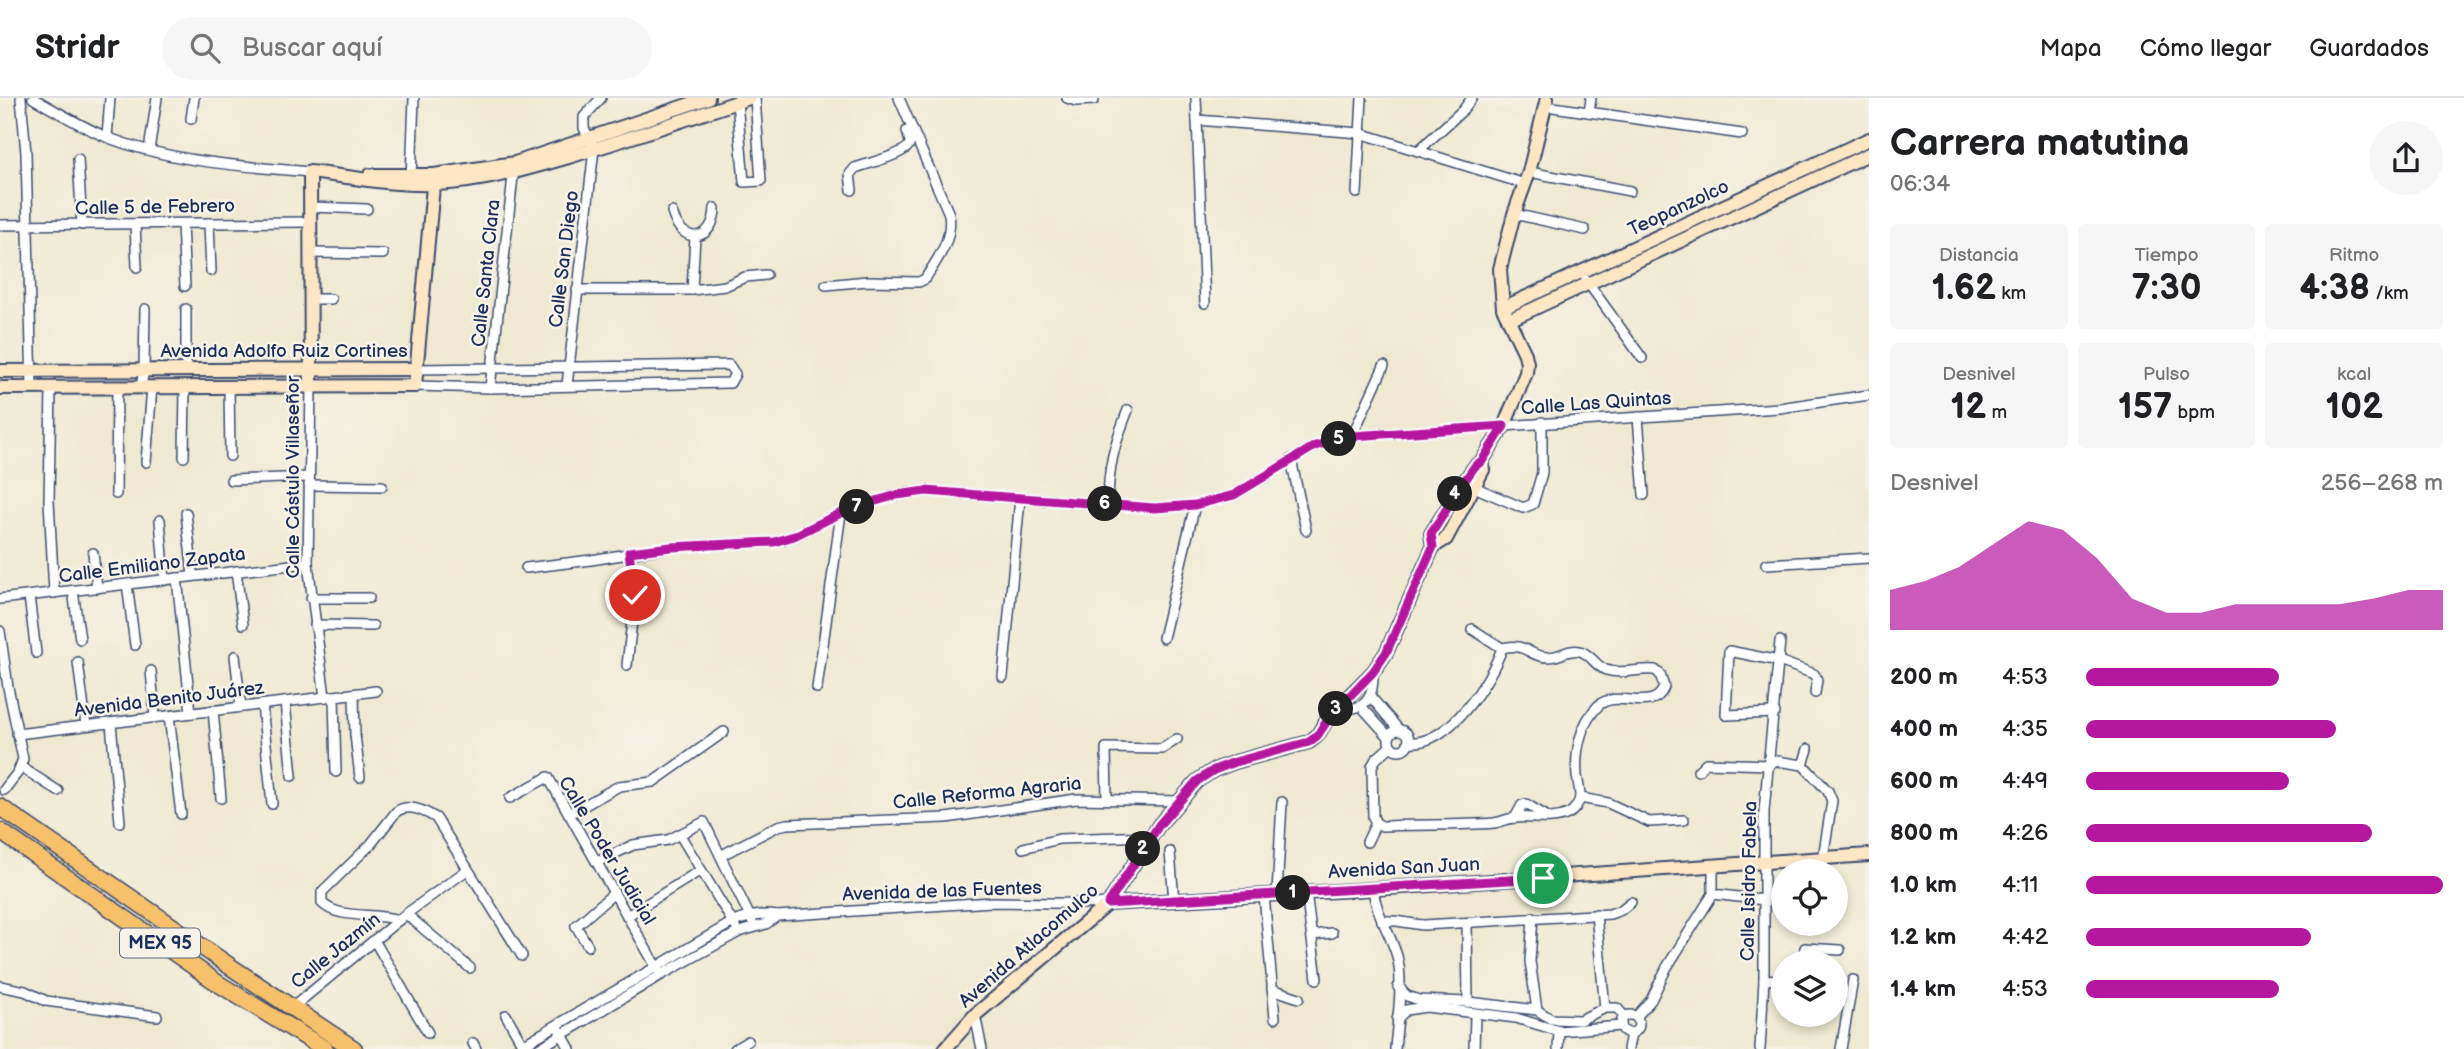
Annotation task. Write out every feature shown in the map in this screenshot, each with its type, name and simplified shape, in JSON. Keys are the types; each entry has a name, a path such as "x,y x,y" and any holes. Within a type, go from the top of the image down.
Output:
{"highway":[{"name":"MEX 95","path":"0,807 354,1049"},
{"name":"MEX 95","path":"0,831 219,984 325,1049"}],"street":[{"path":"21,98 26,153 32,388"},
{"path":"33,98 70,120 107,137 149,150 225,164 362,178 375,174 411,179 434,179 514,168 743,100 744,181 761,181 755,98"},
{"path":"107,137 110,98"},
{"path":"149,150 157,98"},
{"path":"191,119 194,98"},
{"path":"411,179 414,98"},
{"name":"Calle San Diego","path":"567,385 591,144 584,128 584,117 601,98"},
{"path":"591,144 708,98"},
{"path":"826,285 867,281 919,282 925,279 949,237 949,214 899,98"},
{"path":"1067,98 1094,100"},
{"path":"1196,98 1205,303"},
{"path":"1357,193 1362,98"},
{"path":"1418,151 1464,109 1472,98"},
{"path":"1589,112 1591,98"},
{"path":"1547,102 1589,112 1742,134"},
{"name":"Avenida Atlacomulco","path":"945,1049 975,1015 1108,904 1151,836 1197,781 1214,770 1309,742 1317,736 1338,707 1373,672 1386,653 1433,547 1446,539 1475,466 1482,461 1504,426 1526,373 1527,363 1506,314 1500,269 1547,102"},
{"path":"1197,120 1360,133 1418,151 1527,178 1630,191"},
{"path":"852,190 850,174 855,168 902,152 909,147 911,142 906,127 910,125"},
{"name":"Teopanzolco","path":"1585,279 1737,200 1869,139"},
{"name":"Teopanzolco","path":"1506,314 1743,213 1869,154"},
{"path":"78,159 82,225"},
{"name":"Calle Santa Clara","path":"490,388 514,168"},
{"name":"Calle Cástulo Villaseñor","path":"310,172 308,563 315,625 329,697 335,772"},
{"path":"415,386 434,179"},
{"path":"1737,200 1743,213"},
{"path":"310,207 367,209"},
{"path":"672,212 676,225 684,234 695,236 706,232 714,222 715,208"},
{"path":"1514,214 1585,230"},
{"name":"Calle 5 de Febrero","path":"0,225 310,222"},
{"path":"209,223 211,271"},
{"path":"135,224 136,267"},
{"path":"182,224 185,286"},
{"path":"692,289 695,236"},
{"path":"310,253 383,254"},
{"path":"578,290 692,289 725,286 745,277 766,275"},
{"path":"1585,279 1642,358"},
{"path":"311,299 331,299"},
{"path":"145,309 146,462"},
{"path":"186,309 186,369"},
{"path":"648,365 648,384"},
{"name":"Avenida Adolfo Ruiz Cortines","path":"0,371 729,365 735,374 730,383 490,388 0,388"},
{"path":"1352,436 1384,366"},
{"path":"116,494 117,387"},
{"path":"184,457 185,387"},
{"path":"229,387 230,456"},
{"path":"51,388 49,501 54,593"},
{"name":"Calle Las Quintas","path":"526,568 671,547 774,542 794,536 841,513 897,495 926,491 1155,508 1195,505 1234,495 1315,446 1352,436 1779,408 1869,395"},
{"path":"1108,505 1108,479 1113,447 1128,410"},
{"path":"1638,417 1644,495"},
{"path":"1470,483 1523,508 1533,504 1542,473 1542,422"},
{"path":"1291,459 1306,530"},
{"path":"231,480 382,486"},
{"path":"1003,677 1020,499"},
{"path":"1163,638 1195,505"},
{"path":"186,513 193,576"},
{"path":"817,688 841,513"},
{"path":"160,520 165,577"},
{"path":"627,665 635,595 629,552"},
{"path":"93,553 97,588"},
{"path":"1766,564 1869,558"},
{"name":"Calle Emiliano Zapata","path":"0,599 165,577 177,578 308,563"},
{"path":"236,571 243,624"},
{"path":"177,578 191,713"},
{"path":"127,584 135,645"},
{"path":"73,591 80,639"},
{"path":"29,596 36,653"},
{"path":"311,598 369,598"},
{"path":"315,625 373,626"},
{"path":"1399,730 1392,733 1390,742 1372,766 1373,817 1376,823 1382,826 1491,823 1515,818 1535,820 1567,814 1575,808 1580,798 1577,756 1580,738 1588,719 1601,703 1614,699 1651,701 1658,697 1664,687 1660,674 1647,669 1607,671 1579,650 1546,657 1538,656 1528,648 1502,648 1472,629"},
{"path":"0,631 4,688 23,759 21,767 4,790"},
{"name":"Calle Isidro Fabela","path":"1760,1049 1764,980 1764,811 1780,641"},
{"path":"1361,706 1390,742 1400,750 1408,742 1430,739 1457,718 1490,678 1502,648"},
{"path":"1775,713 1726,715 1729,651 1779,661 1814,674 1817,680 1815,693"},
{"path":"235,656 241,707"},
{"path":"78,662 86,725"},
{"path":"151,671 155,717"},
{"path":"1338,707 1361,706 1373,689 1373,672"},
{"name":"Avenida Benito Juárez","path":"17,734 376,691"},
{"path":"354,694 360,776"},
{"path":"1370,696 1399,730 1406,734 1408,742"},
{"path":"285,702 292,776"},
{"path":"262,705 272,804"},
{"path":"213,710 221,798"},
{"path":"169,716 181,814"},
{"path":"111,723 120,822"},
{"path":"569,814 619,786 653,782 724,732"},
{"path":"1107,799 1106,748 1162,749 1177,739"},
{"path":"1803,765 1808,749"},
{"path":"1698,771 1706,764 1770,762 1803,765 1828,791 1832,801 1824,858"},
{"path":"21,767 58,791"},
{"name":"Calle Poder Judicial","path":"510,798 548,777 658,970"},
{"path":"1580,798 1608,803 1649,822 1684,820"},
{"name":"Calle Reforma Agraria","path":"722,855 787,824 946,818 1076,799 1179,801"},
{"path":"1275,1018 1270,894 1282,802"},
{"path":"1515,818 1522,805 1526,804 1548,817"},
{"path":"470,968 402,917 333,912 322,903 322,892 371,844 401,808 425,811 436,818 522,956"},
{"path":"597,862 633,845 652,844 680,835 704,822 751,916 753,927"},
{"path":"1367,842 1376,823"},
{"path":"680,835 739,932"},
{"path":"1023,848 1059,839 1151,836"},
{"path":"1170,852 1174,901"},
{"name":"Avenida San Juan","path":"1108,904 1869,855"},
{"path":"1636,1017 1651,1000 1667,967 1713,894 1713,866"},
{"name":"Calle Jazmín","path":"293,1007 402,917 467,870"},
{"path":"627,916 701,870"},
{"path":"1373,889 1375,908 1397,956 1399,972 1395,1049"},
{"path":"1306,892 1317,979"},
{"path":"588,946 576,926 614,893"},
{"path":"1713,894 1763,900"},
{"name":"Avenida de las Fuentes","path":"538,1049 733,922 751,916 992,902 1108,904"},
{"path":"1382,920 1392,919 1400,923 1424,925 1610,914 1631,902"},
{"path":"377,915 376,938 428,1033"},
{"path":"1596,915 1605,1008"},
{"name":"Avenida de las Fuentes","path":"520,1047 658,970 739,932 766,924 777,916"},
{"path":"1533,917 1530,961 1537,1010"},
{"path":"1389,936 1400,923"},
{"path":"1467,923 1468,1002"},
{"path":"1312,935 1332,933"},
{"path":"1805,950 1840,950"},
{"path":"1764,980 1771,980"},
{"path":"1841,1049 1853,980"},
{"path":"0,986 25,991 46,1001 157,1016"},
{"path":"1398,987 1407,996 1419,1000 1468,1002 1537,1010 1551,1019 1580,1020 1605,1008 1618,1008 1624,1016"},
{"path":"1272,989 1299,998"},
{"path":"1397,1019 1406,1010 1426,1007 1516,1018 1559,1031 1621,1026"},
{"path":"1624,1016 1630,1014 1636,1017"},
{"path":"506,1015 520,1047"},
{"path":"975,1015 982,1049"},
{"path":"1474,1049 1475,1015"},
{"path":"1621,1026 1624,1016"},
{"path":"1621,1026 1625,1032 1631,1033 1638,1028 1636,1017"},
{"path":"556,1025 570,1049"},
{"path":"1558,1049 1559,1031"},
{"path":"1629,1049 1631,1033"},
{"path":"734,1049 748,1041"}],"route":[{"path":"635,595 629,552 774,542 794,536 841,513 897,495 926,491 1155,508 1179,507 1234,495 1291,459 1333,440 1352,436 1504,426 1431,534 1433,547 1386,653 1373,672 1309,742 1235,762 1214,770 1197,781 1151,836 1115,897 1108,904 1543,878"}]}
